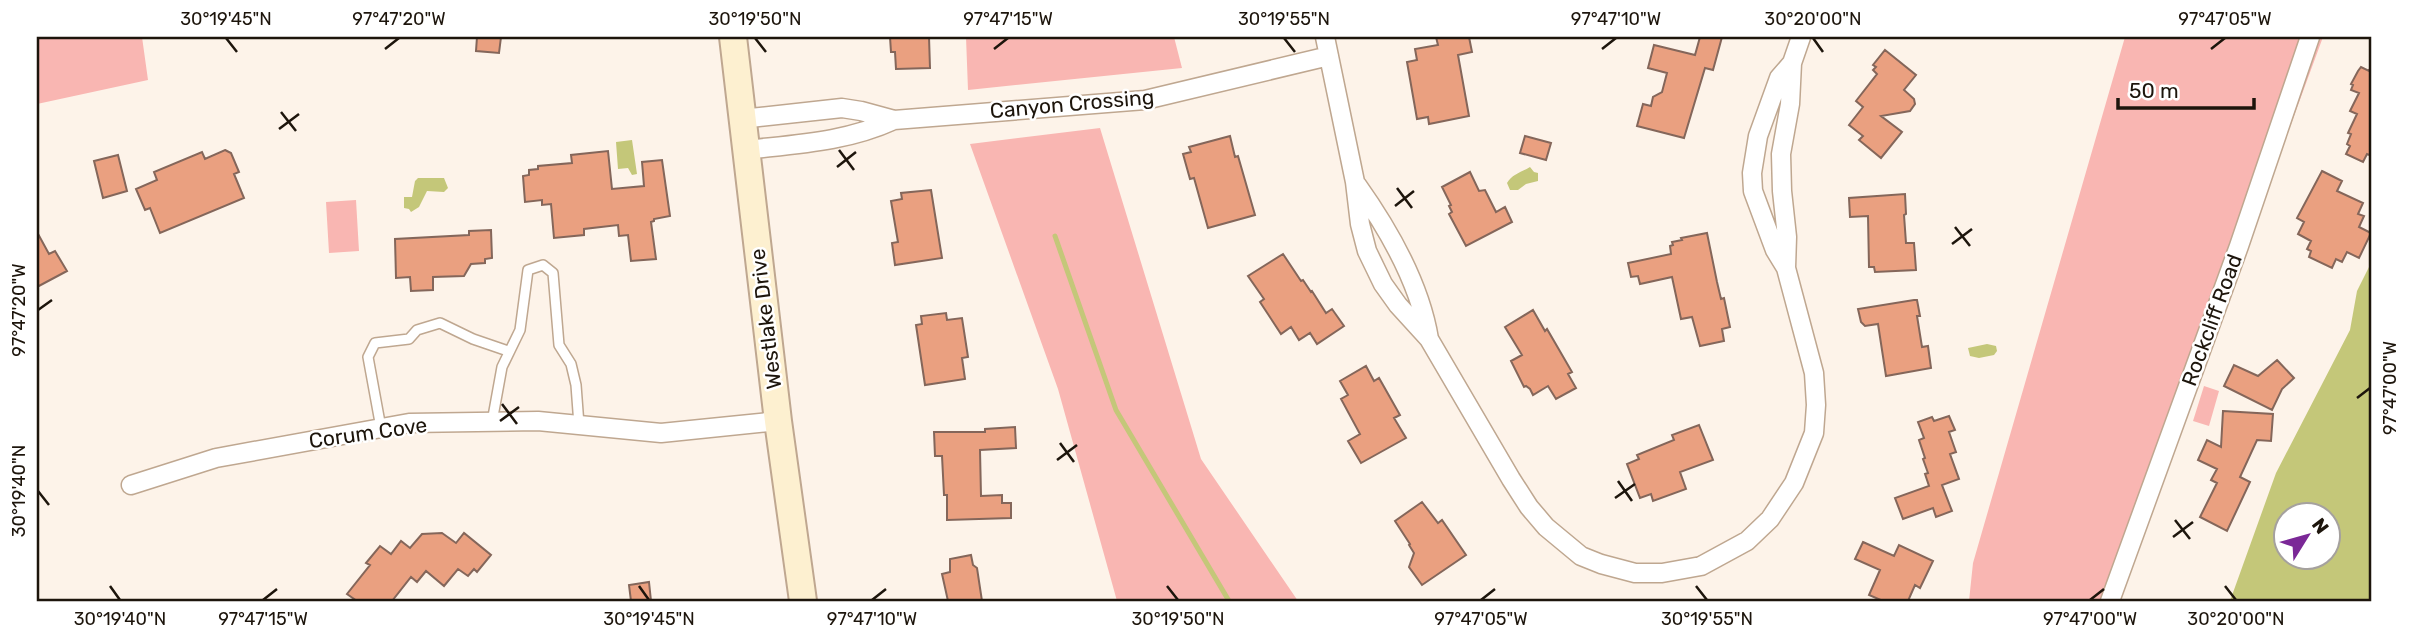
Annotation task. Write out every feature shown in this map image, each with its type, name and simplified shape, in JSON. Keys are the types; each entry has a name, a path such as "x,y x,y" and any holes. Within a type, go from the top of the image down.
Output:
{"street":[{"name":"Westlake Drive","path":"733,37 778,422 803,601"},
{"path":"1325,37 1355,182 1360,225 1367,251 1383,284 1429,339 1529,507 1546,527 1581,555 1601,565 1635,573 1662,573 1701,566 1746,541 1770,519 1794,484 1814,433 1814,373 1786,268 1775,250 1753,191 1752,173 1758,136 1779,78 1792,62"},
{"path":"1786,268 1787,237 1781,154 1790,104 1792,62 1801,37"},
{"name":"Rockcliff Road","path":"2110,601 2239,246 2310,37"},
{"name":"Canyon Crossing","path":"746,150 849,137 894,120 1145,100 1329,56"},
{"name":"Canyon Crossing","path":"741,119 842,108 894,120"},
{"path":"1355,182 1369,202 1413,285 1425,318 1429,339"},
{"name":"Corum Cove","path":"131,485 216,458 409,423 538,421 661,433 778,422"}],"lane":[{"path":"492,422 502,367 520,330 528,270 543,265 553,273 559,345 571,364 576,385 579,425"},
{"path":"382,428 368,356 375,343 409,338 417,331 440,323 473,339 509,351"}],"shaded area":[{"path":"37,37 142,37 148,80 37,104"},
{"path":"966,37 1174,37 1182,68 968,90"},
{"path":"2125,37 2323,37 2116,601 1969,601 1973,563"},
{"path":"1100,128 1201,459 1298,601 1117,601 1058,389 970,144"},
{"path":"632,140 637,174 632,175 628,168 618,169 616,142"},
{"path":"1530,167 1538,173 1538,181 1526,184 1518,190 1510,190 1507,183 1509,180"},
{"path":"418,178 444,178 448,188 444,192 427,191 419,207 411,212 404,208 404,197 412,197"},
{"path":"356,200 359,251 329,253 326,202"},
{"path":"2372,261 2372,601 2230,601 2276,473 2350,330 2357,291"},
{"path":"1987,344 1996,346 1994,355 1979,358 1970,356 1968,348"},
{"path":"2204,386 2219,391 2209,426 2193,421"}],"building":[{"path":"477,37 501,37 499,53 476,51"},
{"path":"890,37 929,37 930,68 896,69 895,52 891,52"},
{"path":"1436,37 1469,37 1472,52 1458,55 1469,116 1429,124 1428,117 1417,119 1407,62 1417,60 1415,49 1438,45"},
{"path":"1700,37 1722,37 1713,70 1705,68 1684,138 1637,126 1643,104 1651,106 1653,97 1662,92 1667,73 1648,68 1654,45 1695,55"},
{"path":"1885,50 1916,75 1904,90 1914,99 1915,104 1910,111 1881,116 1902,132 1881,158 1859,140 1863,136 1849,125 1863,107 1856,101 1877,74 1873,65"},
{"path":"2372,64 2372,156 2367,154 2363,162 2346,154 2350,146 2347,144 2351,134 2348,133 2357,114 2350,111 2359,93 2351,90 2351,84 2361,67 2369,71"},
{"path":"1230,136 1255,215 1208,228 1194,178 1190,179 1183,154 1191,152 1189,147"},
{"path":"1525,136 1551,143 1546,160 1520,153"},
{"path":"225,150 231,153 239,172 234,174 244,198 160,233 150,208 145,210 136,189 157,180 154,172 202,152 205,159"},
{"path":"608,151 612,189 644,186 642,162 662,160 670,216 651,222 656,259 631,261 628,235 619,236 618,225 584,229 584,235 554,238 551,204 542,205 542,200 525,202 523,176 529,175 529,170 538,169 538,166 572,163 571,155"},
{"path":"118,155 127,191 103,198 94,161"},
{"path":"2322,171 2342,181 2337,191 2363,203 2358,214 2364,216 2359,227 2371,233 2359,258 2347,252 2342,262 2336,259 2332,268 2309,257 2311,251 2307,249 2311,241 2298,234 2304,222 2297,218"},
{"path":"1470,172 1479,191 1485,190 1496,212 1505,207 1512,222 1466,246 1449,214 1452,212 1449,206 1451,205 1442,187"},
{"path":"931,190 942,258 895,265 892,243 898,242 891,201 902,199 901,193"},
{"path":"1905,194 1906,243 1914,243 1916,270 1875,272 1874,267 1869,267 1868,216 1850,217 1849,198"},
{"path":"491,230 492,258 485,259 485,263 471,264 464,276 433,277 433,290 411,291 410,277 396,278 395,239 469,235 469,231"},
{"path":"37,232 49,254 55,251 67,271 37,287"},
{"path":"1707,233 1730,327 1722,329 1724,341 1700,346 1692,317 1681,319 1672,277 1640,284 1638,276 1631,277 1628,263 1671,254 1672,242"},
{"path":"1283,254 1326,313 1332,309 1344,326 1317,344 1310,333 1299,340 1291,327 1281,334 1260,302 1264,299 1248,276"},
{"path":"1917,300 1922,347 1928,346 1931,368 1886,376 1878,324 1865,326 1861,322 1858,309"},
{"path":"1533,310 1572,372 1568,374 1576,388 1556,399 1548,386 1533,395 1530,389 1524,387 1511,361 1522,355 1505,327"},
{"path":"946,313 947,320 962,318 968,357 962,358 965,379 925,385 916,325 922,324 921,316"},
{"path":"2277,360 2294,378 2282,389 2272,410 2224,386 2234,365 2258,376"},
{"path":"1366,366 1374,381 1379,378 1400,415 1394,418 1406,438 1361,463 1348,441 1360,434 1341,399 1348,395 1340,381"},
{"path":"2223,411 2273,414 2271,441 2257,440 2240,477 2250,482 2227,531 2200,517 2217,483 2211,480 2217,469 2198,460 2207,440 2221,447"},
{"path":"1949,416 1955,430 1949,432 1956,452 1950,454 1959,479 1942,485 1952,511 1936,517 1933,508 1903,519 1895,498 1929,486 1919,440 1924,438 1918,422 1932,417 1934,421"},
{"path":"1699,425 1713,460 1680,472 1686,489 1653,501 1651,494 1640,498 1627,464 1639,459 1637,455 1674,440 1672,435"},
{"path":"1015,427 1016,448 980,450 981,496 1002,495 1002,503 1011,503 1011,518 947,520 942,456 935,456 934,432 985,432 985,429"},
{"path":"1422,502 1438,523 1442,520 1466,555 1422,585 1409,567 1414,553 1395,521"},
{"path":"442,533 456,543 464,533 491,555 477,572 474,569 468,576 458,569 444,586 426,571 417,582 411,577 392,601 357,601 347,594 370,565 366,563 380,546 391,554 401,541 410,548 422,534"},
{"path":"1863,542 1894,556 1899,545 1933,561 1920,588 1915,585 1908,601 1883,601 1869,595 1880,570 1855,559"},
{"path":"971,555 973,565 977,568 982,601 948,601 942,574 950,572 950,559"},
{"path":"649,582 651,601 631,601 629,585"}],"waterway":[{"path":"1055,236 1116,410 1229,601"}]}
